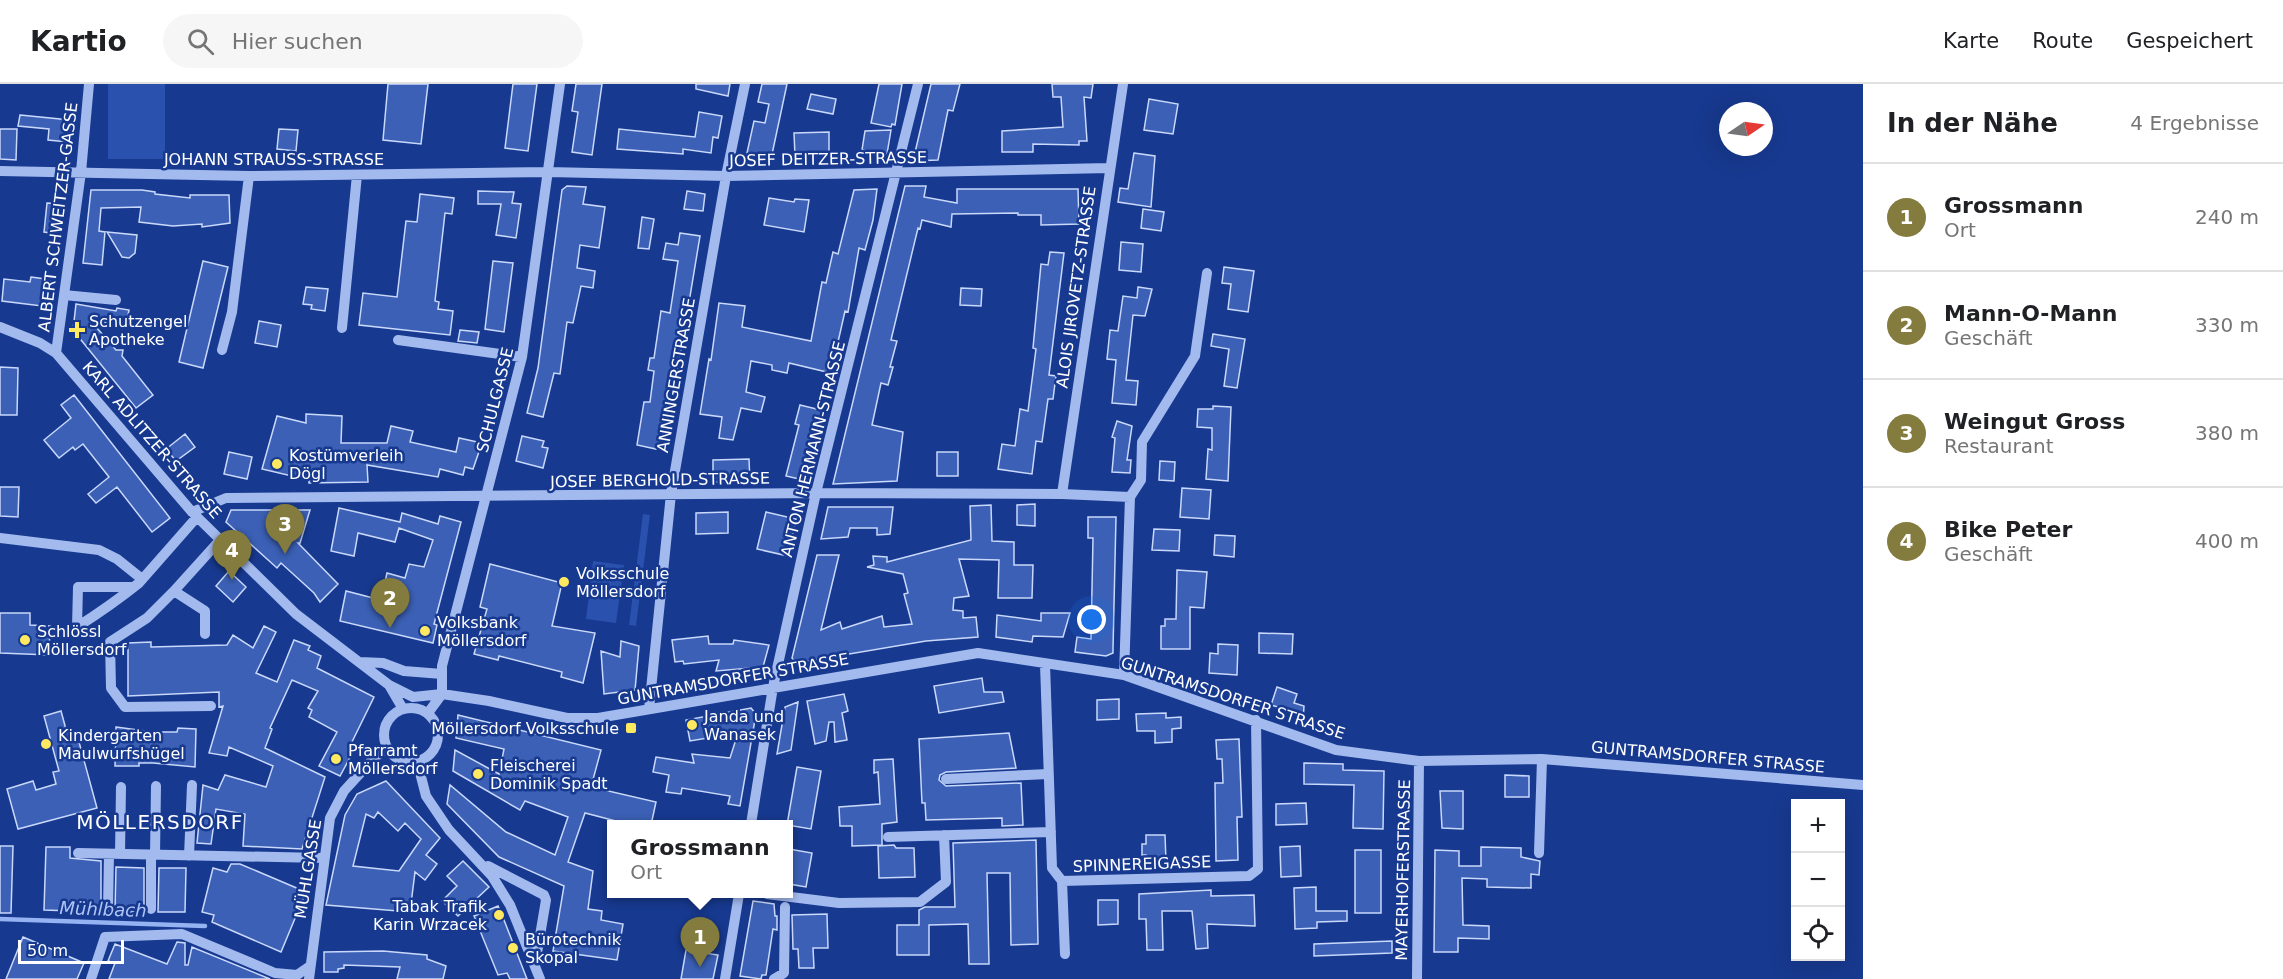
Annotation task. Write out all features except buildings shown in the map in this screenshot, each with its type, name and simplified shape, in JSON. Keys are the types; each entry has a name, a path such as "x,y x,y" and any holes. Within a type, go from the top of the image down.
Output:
{"street":[{"name":"ALBERT SCHWEITZER-GASSE","path":"56,353 81,172 89,84"},
{"name":"SCHULGASSE","path":"442,694 442,674 522,357 560,84"},
{"name":"ANNINGERSTRASSE","path":"649,709 671,494 726,176 745,84"},
{"name":"ANTON HERMANN-STRASSE","path":"752,820 773,687 816,494 918,84"},
{"name":"ALOIS JIROVETZ-STRASSE","path":"1062,494 1123,84"},
{"name":"JOSEF DEITZER-STRASSE","path":"548,172 726,176 1109,168"},
{"name":"JOHANN STRAUSS-STRASSE","path":"0,171 249,176 548,172"},
{"path":"342,328 357,175"},
{"path":"222,350 234,301 249,176"},
{"path":"1124,675 1130,498 1141,480 1142,442 1195,356 1207,273"},
{"path":"64,295 116,300"},
{"name":"KARL ADLITZER-STRASSE","path":"0,327 56,353 195,515 296,615 389,685 403,709"},
{"path":"398,340 522,357"},
{"name":"JOSEF BERGHOLD-STRASSE","path":"195,515 226,498 671,494 1062,494 1130,498"},
{"path":"134,587 78,587 77,627 113,604 134,587 195,515"},
{"path":"0,538 99,550 117,559 142,579"},
{"path":"211,706 125,707 111,688 110,642 147,618 220,540"},
{"path":"174,591 205,611 205,634"},
{"name":"GUNTRAMSDORFER STRASSE","path":"389,685 413,697 442,694 489,701 567,718 598,718 978,653 1124,675 1336,750 1419,761 1542,759 1863,785"},
{"path":"360,662 383,663 404,671 442,674"},
{"name":"SPINNEREIGASSE","path":"1045,664 1052,868 1062,881 1249,876 1258,868 1256,720"},
{"path":"428,713 442,694"},
{"path":"415,708 428,713 435,722 438,733 436,746 428,756 417,761 407,762 395,756 388,748 384,737 386,724 393,714 403,709 415,708"},
{"name":"MÜHLGASSE","path":"309,979 330,818 344,791 375,757 388,748"},
{"path":"1539,853 1542,759"},
{"path":"417,761 426,796 449,830 492,876 510,905 540,979"},
{"name":"MAYERHOFERSTRASSE","path":"1417,979 1419,761"},
{"path":"946,779 1048,774"},
{"path":"189,856 192,785"},
{"path":"151,909 156,786"},
{"path":"108,909 121,787"},
{"path":"888,837 1051,832"},
{"path":"793,897 838,903 920,902 946,882 944,835"},
{"path":"78,853 323,858"},
{"path":"479,862 544,896 546,900 535,965"},
{"path":"1062,881 1065,954"},
{"path":"725,979 738,898"},
{"path":"774,979 784,973 785,907"},
{"path":"91,979 105,937 182,934 275,972 297,975 310,966"}],"shaded area":[{"path":"108,84 165,84 165,159 108,159"},
{"path":"643,514 650,515 636,626 629,625"},
{"path":"593,561 624,565 616,623 586,619"}],"waterway":[{"name":"Mühlbach","path":"0,919 205,926"}],"place":[{"name":"Schutzengel Apotheke","path":"77,330"},
{"name":"Kostümverleih Dögl","path":"277,464"},
{"name":"Weingut Gross","path":"285,554"},
{"name":"Bike Peter","path":"232,580"},
{"name":"Volksschule Möllersdorf","path":"564,582"},
{"name":"Mann-O-Mann","path":"390,628"},
{"name":"Volksbank Möllersdorf","path":"425,631"},
{"name":"Schlössl Möllersdorf","path":"25,640"},
{"name":"Janda und Wanasek","path":"692,725"},
{"name":"Möllersdorf Volksschule","path":"631,728"},
{"name":"Kindergarten Maulwurfshügel","path":"46,744"},
{"name":"Pfarramt Möllersdorf","path":"336,759"},
{"name":"Fleischerei Dominik Spadt","path":"478,774"},
{"name":"Tabak Trafik Karin Wrzacek","path":"499,915"},
{"name":"Bürotechnik Skopal","path":"513,948"},
{"name":"Grossmann","path":"700,967"}],"district":[{"name":"MÖLLERSDORF","path":"160,822"}]}
